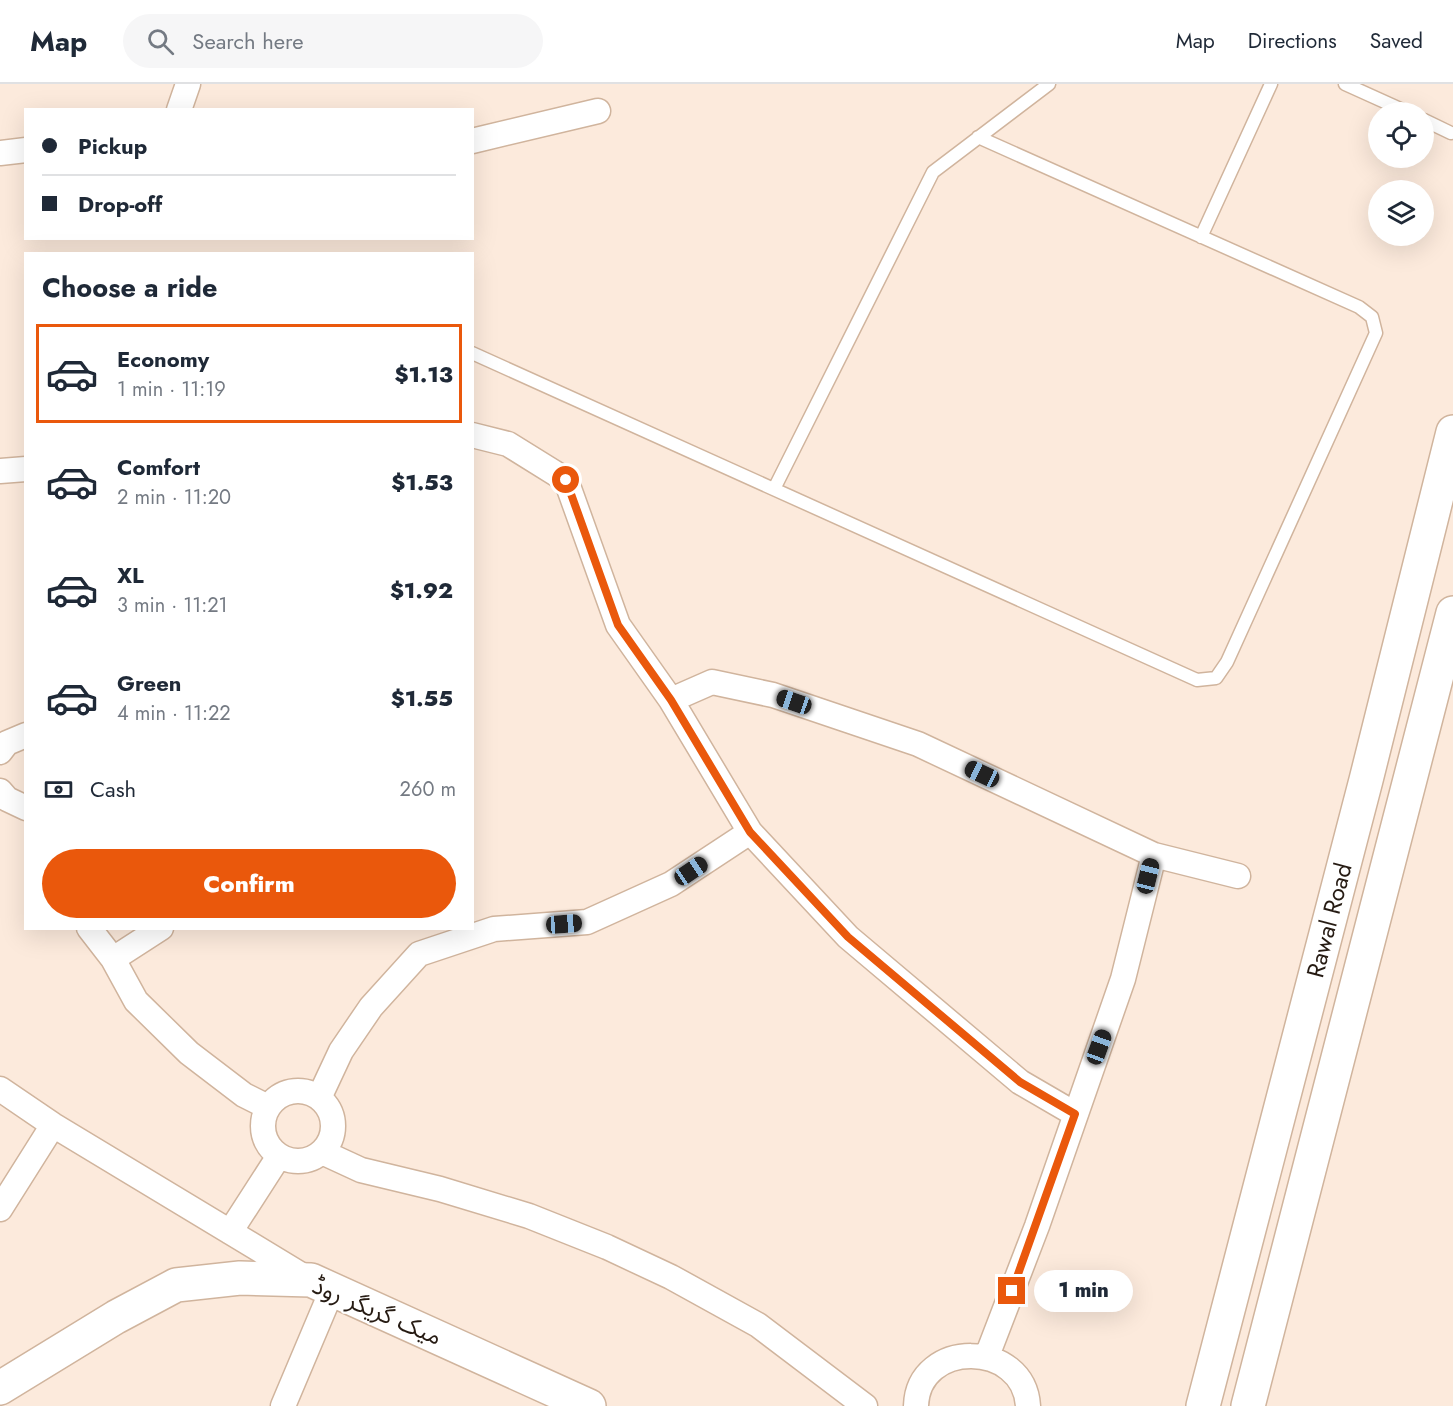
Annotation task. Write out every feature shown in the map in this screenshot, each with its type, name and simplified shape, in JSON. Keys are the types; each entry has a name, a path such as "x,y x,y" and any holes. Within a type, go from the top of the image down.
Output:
{"main road":[{"name":"Rawal Road","path":"1203,1406 1366,780 1453,432"},
{"name":"Rawal Road","path":"1248,1406 1453,613"},
{"name":"میک گریگر روڈ","path":"0,1388 116,1317 176,1285 240,1278 321,1285 589,1406"}],"street":[{"path":"180,108 188,84"},
{"path":"474,141 598,111"},
{"path":"0,153 24,150"},
{"path":"474,436 508,444 566,480 618,625 671,700 750,832 848,937 1020,1082 1075,1114"},
{"path":"0,471 24,469"},
{"path":"671,700 712,682 773,694 918,744 1154,855 1238,876"},
{"path":"0,752 7,743 24,736"},
{"path":"0,791 16,805 24,807"},
{"path":"319,1098 341,1051 371,1007 419,954 495,929 587,922 671,885 750,832"},
{"path":"987,1356 1037,1226 1123,979 1154,855"},
{"path":"91,930 113,959 136,1001 151,1016 189,1053 244,1095 268,1107"},
{"path":"113,959 158,930"},
{"path":"0,1089 53,1125 321,1285 283,1406"},
{"path":"285,1093 308,1093 319,1098 330,1113 333,1131 329,1142 322,1152 312,1159 289,1161 279,1156 271,1149 262,1128 268,1107 285,1093"},
{"path":"0,1209 53,1125"},
{"path":"322,1152 361,1170 440,1189 529,1216 608,1247 692,1288 758,1325 865,1406"},
{"path":"230,1232 279,1156"},
{"path":"916,1406 922,1384 934,1369 959,1356 987,1356 1002,1363 1024,1386 1029,1406"}],"lane":[{"path":"774,489 933,172 1049,84"},
{"path":"1201,237 1271,84"},
{"path":"1345,84 1385,102"},
{"path":"1434,125 1451,133"},
{"path":"474,354 1197,680 1216,678 1227,662 1376,333 1372,317 1359,307 978,137"}],"route":[{"path":"566,480 618,625 671,700 750,832 848,937 1020,1082 1075,1114 1012,1291"}]}
